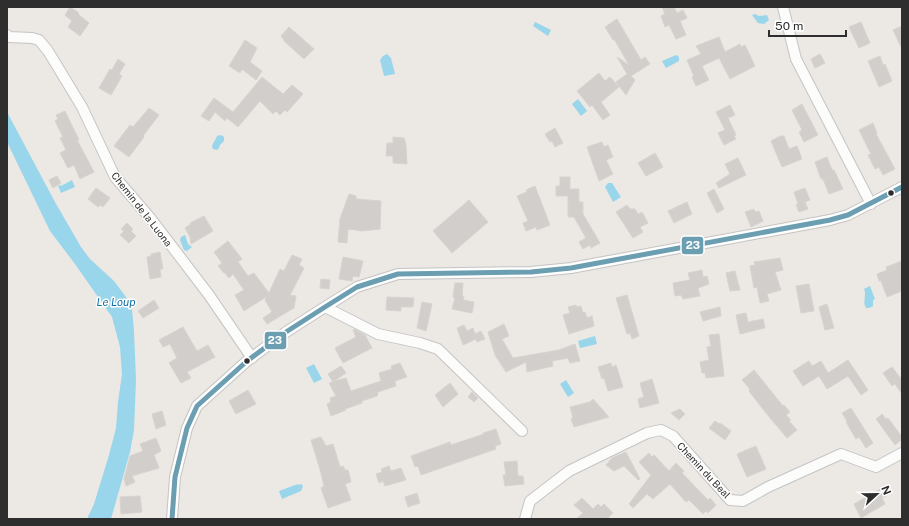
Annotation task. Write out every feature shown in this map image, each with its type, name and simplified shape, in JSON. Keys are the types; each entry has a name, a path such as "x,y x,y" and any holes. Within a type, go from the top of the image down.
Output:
{"street":[{"path":"782,7 796,59 871,204"},
{"name":"Chemin de la Luona","path":"7,35 10,37 32,38 39,40 48,51 82,107 115,177 151,219 209,295 252,358"},
{"path":"172,519 175,477 187,428 197,406 238,368 286,332 357,288 398,274 531,272 571,268 830,220 848,215 902,187"},
{"path":"326,307 378,334 420,343 438,349 522,430"},
{"name":"Chemin du Beal","path":"525,519 530,501 569,470 647,433 661,430 673,436 730,500 743,501 774,484 841,454 876,467 902,453"}],"water":[{"path":"755,14 759,16 767,15 769,20 764,24 758,23 752,15"},
{"path":"535,22 551,30 548,36 533,26"},
{"path":"387,54 391,58 395,74 384,76 380,60"},
{"path":"676,55 679,57 679,61 666,68 662,61"},
{"path":"578,99 587,111 581,116 572,104"},
{"name":"Le Loup","path":"7,112 81,247 90,259 114,281 126,297 132,309 136,380 134,430 130,452 111,519 87,519 94,504 116,428 122,374 120,347 112,317 50,231 7,142"},
{"path":"221,135 224,137 224,141 217,150 213,149 212,146 217,136"},
{"path":"72,180 75,187 61,193 58,186"},
{"path":"608,183 612,183 621,197 613,202 605,187"},
{"path":"185,235 188,244 192,247 187,251 184,250 180,240 181,237"},
{"path":"870,286 875,299 873,300 873,306 866,308 864,303 864,289"},
{"path":"595,336 597,344 580,348 578,341"},
{"path":"314,364 322,379 314,383 306,368"},
{"path":"566,380 574,393 568,397 560,384"},
{"path":"301,484 303,486 301,491 282,499 279,491"}],"building":[{"path":"70,7 79,13 78,14 89,23 80,36 68,27 72,21 65,15"},
{"path":"662,7 674,7 677,13 683,10 687,18 680,21 686,35 676,39 669,25 665,27 661,16 665,14"},
{"path":"617,19 641,60 645,57 650,64 631,76 635,80 626,95 616,82 627,74 617,57 629,65 614,39 613,40 605,27"},
{"path":"861,22 870,43 859,48 849,27"},
{"path":"902,26 902,49 893,30"},
{"path":"289,27 314,49 304,59 284,41 281,36"},
{"path":"719,37 725,52 740,44 741,47 745,45 755,66 730,79 719,58 702,66 709,80 696,86 692,77 694,76 687,60 701,54 696,46"},
{"path":"245,40 257,48 250,62 262,71 256,80 242,69 240,73 229,66"},
{"path":"820,54 825,63 815,68 811,59"},
{"path":"880,56 892,81 879,87 868,61"},
{"path":"118,59 125,64 119,74 122,76 111,95 99,88 110,69 112,70"},
{"path":"599,73 605,81 610,77 619,87 601,102 610,115 603,120 592,105 590,107 577,91"},
{"path":"262,77 283,94 292,85 303,94 287,112 285,110 280,115 276,111 273,114 260,101 238,127 227,118 225,121 215,112 209,121 201,116 214,98 233,112"},
{"path":"802,104 818,135 804,142 799,132 802,130 792,110"},
{"path":"730,105 735,115 728,118 736,135 734,136 736,139 724,145 718,133 725,130 716,112"},
{"path":"149,108 159,115 129,157 114,146 130,125 133,127"},
{"path":"65,111 79,140 77,140 94,172 80,179 74,165 68,168 60,153 66,150 60,138 63,137 55,121 58,119 56,115"},
{"path":"873,123 877,133 876,134 895,169 883,175 879,167 875,169 868,155 871,154 859,130"},
{"path":"555,128 563,143 555,147 552,141 550,142 545,134"},
{"path":"780,136 784,136 789,149 797,146 802,159 782,167 771,141"},
{"path":"393,137 404,138 406,144 407,164 393,163 393,156 386,156 387,143 393,143"},
{"path":"602,142 604,147 608,145 613,157 606,160 613,174 599,181 587,147"},
{"path":"655,153 663,167 646,176 638,163"},
{"path":"827,157 832,170 834,170 843,189 829,194 823,179 821,179 815,162"},
{"path":"738,158 746,175 719,188 716,183 730,174 725,164"},
{"path":"57,176 61,183 53,188 49,180"},
{"path":"560,177 570,177 570,189 579,189 579,202 583,202 583,214 600,243 591,248 590,245 583,249 579,242 586,238 574,217 568,217 568,196 556,196 556,186 560,186"},
{"path":"535,186 550,225 537,230 536,227 526,231 523,223 528,221 517,196 527,192 526,190"},
{"path":"96,188 110,198 103,207 100,205 98,207 88,199"},
{"path":"805,188 810,200 805,202 808,209 799,212 796,205 798,204 794,192"},
{"path":"714,189 724,209 717,213 707,193"},
{"path":"349,194 356,196 356,199 381,201 380,229 362,231 348,229 347,243 338,242 340,219"},
{"path":"469,200 488,222 452,253 433,231"},
{"path":"687,202 692,214 674,223 668,211"},
{"path":"627,205 630,209 635,209 638,214 642,212 648,223 640,227 643,232 633,238 616,212"},
{"path":"754,209 755,212 759,211 763,221 751,227 745,212"},
{"path":"204,216 213,231 191,244 190,237 185,228 191,224 190,223"},
{"path":"127,223 133,229 131,231 136,236 129,243 120,235 124,231 121,229"},
{"path":"228,241 242,259 238,262 248,276 254,273 269,293 280,269 284,271 292,255 302,259 299,265 304,268 290,295 296,296 294,308 267,324 263,318 272,312 265,300 266,297 244,311 235,295 244,290 233,274 229,278 218,266 222,263 214,252"},
{"path":"160,252 163,269 160,269 161,277 150,279 147,257 151,256 151,254"},
{"path":"343,257 363,261 359,277 353,276 352,281 339,279"},
{"path":"780,258 783,270 775,272 781,290 767,294 769,301 760,303 757,287 754,288 750,266 755,265 754,262"},
{"path":"902,261 902,291 887,297 877,274 887,270 886,267"},
{"path":"702,270 703,277 707,276 709,284 698,288 700,296 683,299 681,295 675,296 673,283 690,280 688,273"},
{"path":"735,271 740,290 730,291 726,273"},
{"path":"321,279 330,280 329,289 320,288"},
{"path":"455,283 463,283 463,300 474,302 472,313 452,309 455,298 453,297"},
{"path":"809,284 814,311 801,313 796,286"},
{"path":"627,295 639,336 632,339 630,333 627,334 616,298"},
{"path":"387,297 414,298 413,307 401,307 401,311 386,310"},
{"path":"154,300 159,308 143,318 138,311"},
{"path":"422,302 432,304 426,331 417,328"},
{"path":"827,304 834,328 825,330 819,307"},
{"path":"576,305 577,307 581,306 583,313 585,312 587,318 592,316 594,326 569,334 563,315 570,313 568,307"},
{"path":"720,307 721,316 703,321 700,312"},
{"path":"746,313 748,322 763,319 765,328 740,334 736,315"},
{"path":"504,324 509,336 502,339 513,358 559,350 575,344 580,361 570,363 568,358 552,361 553,366 527,372 526,362 506,372 495,355 488,332"},
{"path":"464,325 467,331 473,328 475,334 481,331 485,339 477,342 476,339 463,345 457,328"},
{"path":"183,327 197,351 208,345 215,357 187,372 191,378 181,383 169,363 177,358 170,344 163,347 159,340"},
{"path":"354,329 365,335 372,348 343,363 335,348 356,337 353,330"},
{"path":"719,334 724,376 706,378 705,373 702,373 700,362 709,360 707,347 711,346 709,335"},
{"path":"848,360 868,390 861,395 848,376 827,389 819,376 803,386 793,371 809,361 812,366 821,361 828,373"},
{"path":"400,363 407,377 395,381 396,386 378,392 377,396 362,401 362,403 331,416 327,404 331,402 330,398 336,396 329,383 333,382 328,374 341,366 346,373 334,381 346,378 351,391 381,381 379,373 392,369 391,366"},
{"path":"611,363 612,367 616,365 623,387 608,391 604,378 602,379 598,367"},
{"path":"892,367 902,380 902,394 895,384 892,386 883,373"},
{"path":"754,370 783,406 784,405 790,412 786,415 797,430 787,438 766,413 742,380"},
{"path":"652,379 659,403 640,408 638,399 644,397 640,383"},
{"path":"450,383 458,394 443,407 435,395"},
{"path":"248,390 256,404 236,414 229,401"},
{"path":"472,392 478,398 474,402 468,397"},
{"path":"593,399 609,417 574,427 571,419 573,418 570,407 590,402"},
{"path":"851,408 873,443 866,448 859,437 856,439 842,413"},
{"path":"680,409 685,414 679,420 671,413"},
{"path":"162,411 166,425 156,429 152,414"},
{"path":"882,414 886,419 888,418 902,437 902,439 895,445 876,419"},
{"path":"715,421 731,431 725,440 709,428"},
{"path":"496,429 501,444 495,446 496,449 421,475 418,466 415,467 411,456 450,442 451,445"},
{"path":"321,437 326,446 333,444 340,467 343,466 345,470 348,470 351,482 345,484 351,500 328,508 321,488 324,486 311,440"},
{"path":"156,438 161,451 154,455 159,468 132,476 135,482 126,486 124,479 130,456 143,451 140,444"},
{"path":"756,446 766,469 747,477 737,454"},
{"path":"626,452 640,479 638,480 624,466 614,471 606,465 612,458"},
{"path":"649,453 652,457 654,455 669,471 676,463 684,471 682,473 708,500 710,498 716,505 708,513 706,511 703,514 689,500 686,502 670,484 653,499 647,494 633,508 629,504 651,475 639,462"},
{"path":"517,461 518,476 523,476 524,484 505,486 503,475 506,475 504,462"},
{"path":"389,466 391,471 401,468 406,480 385,486 383,481 379,483 376,474 382,472 381,469"},
{"path":"882,488 886,496 882,498 885,504 861,518 854,504"},
{"path":"417,493 420,503 408,507 405,497"},
{"path":"140,496 142,512 121,514 120,497"},
{"path":"582,498 593,509 598,504 601,507 604,504 613,513 607,519 576,519 583,513 574,505"}],"transit line":[{"name":"23","path":"172,519 175,477 187,428 197,406 247,361 286,332 357,287 398,274 531,272 571,268 830,220 848,215 902,187"}]}
